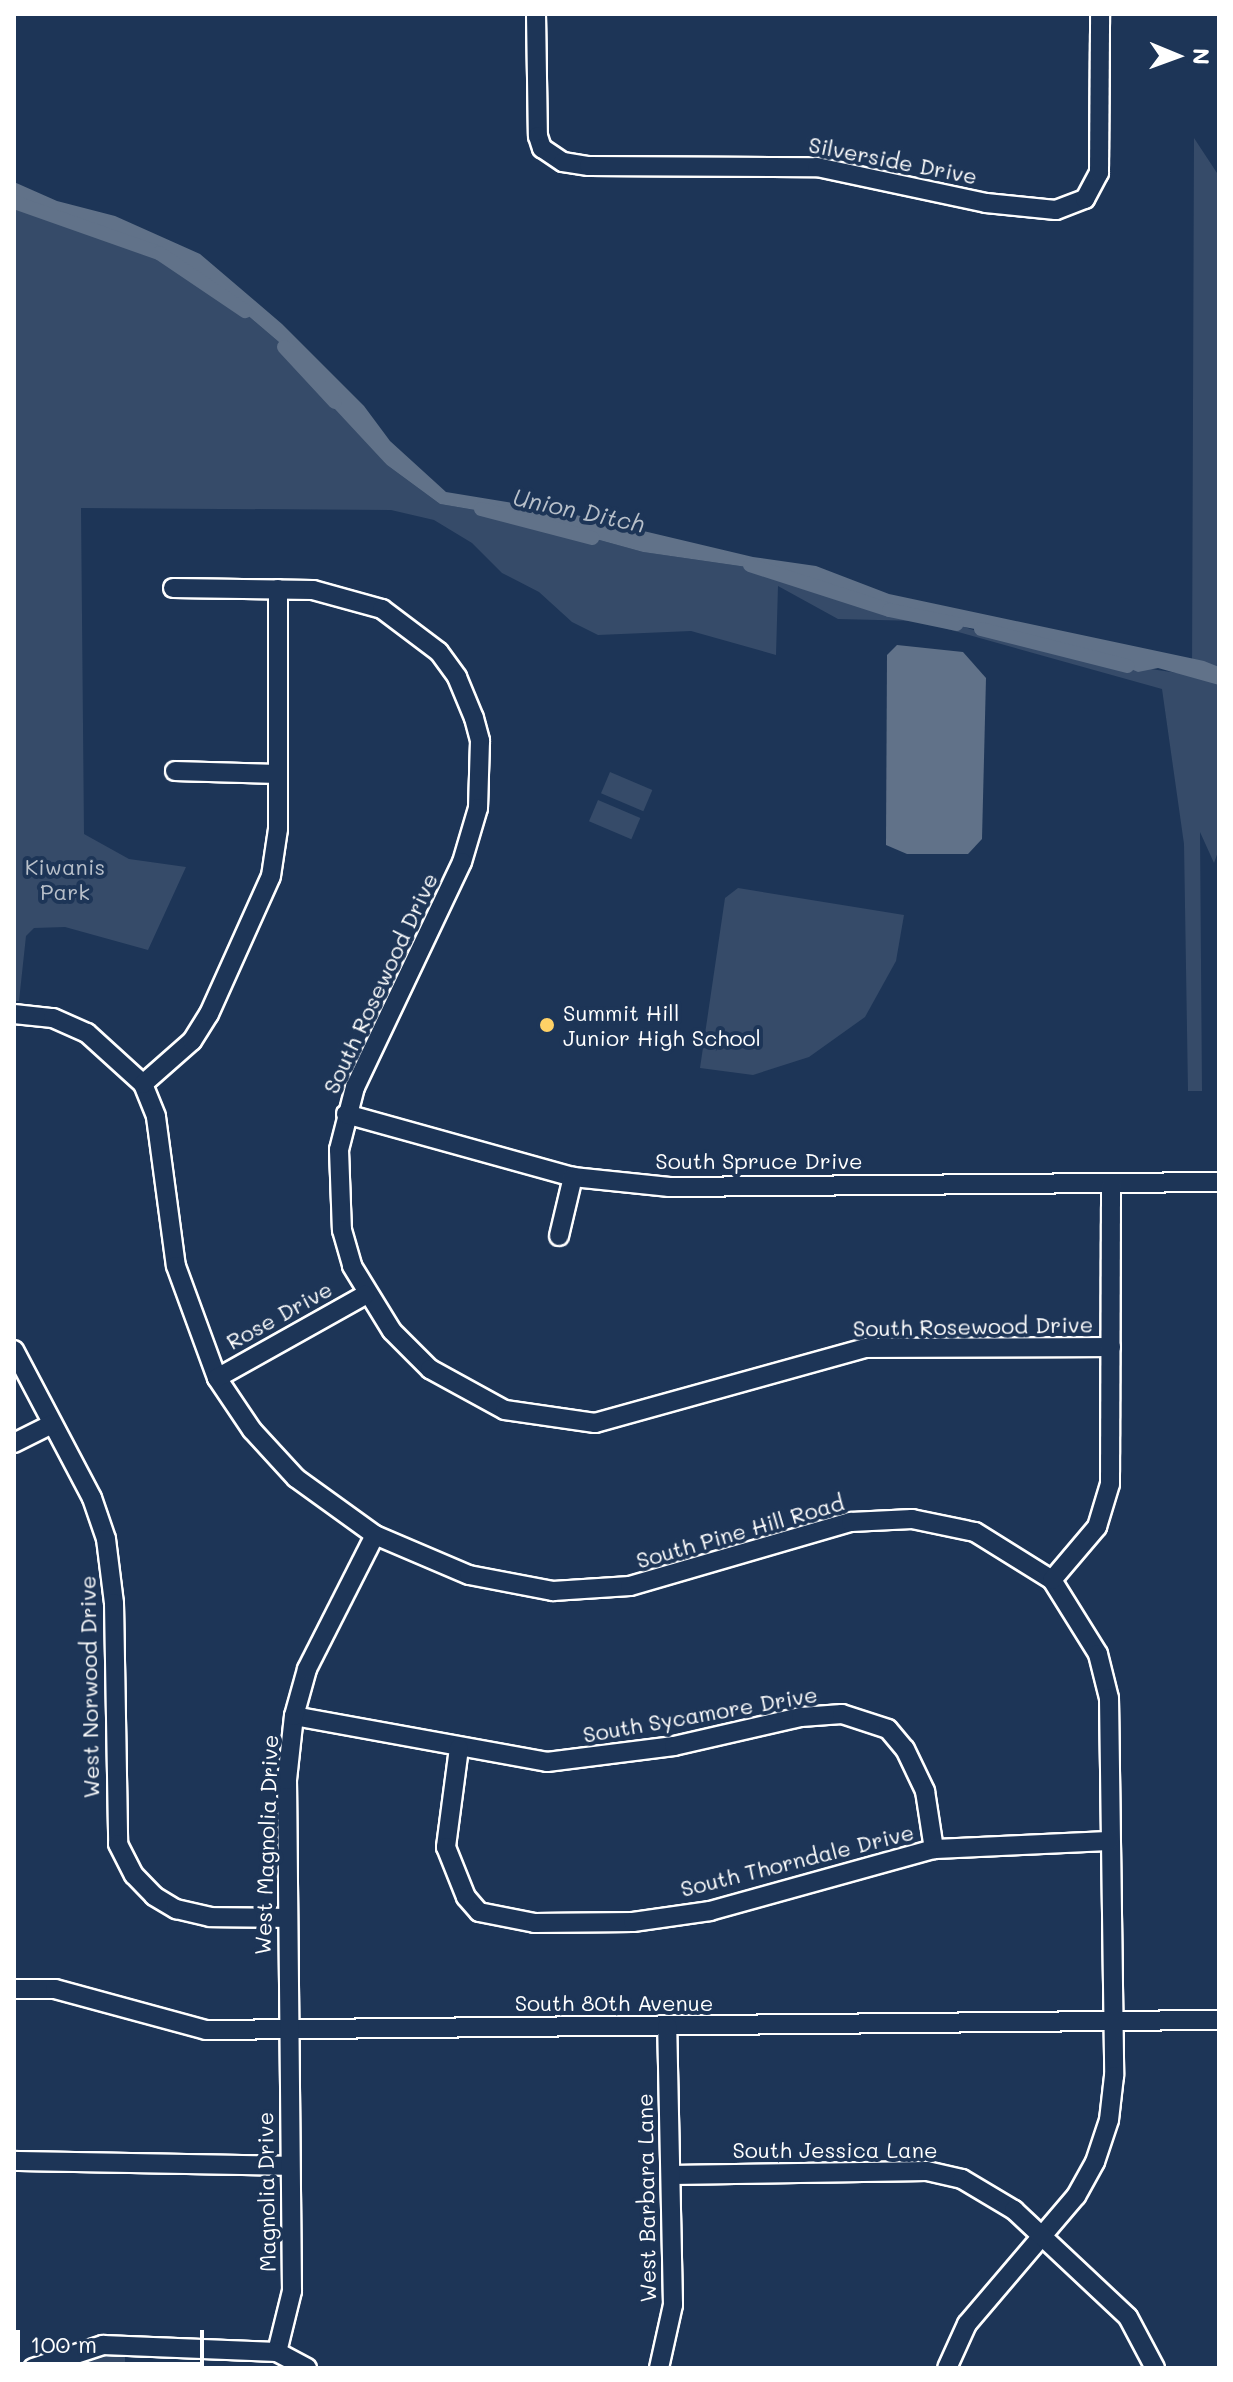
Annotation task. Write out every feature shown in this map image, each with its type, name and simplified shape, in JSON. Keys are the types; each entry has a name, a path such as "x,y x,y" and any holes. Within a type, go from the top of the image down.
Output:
{"street":[{"name":"Silverside Drive","path":"536,14 538,136 542,148 563,162 589,166 817,167 986,203 1056,210 1085,199 1099,173 1100,14"},
{"name":"South Rosewood Drive","path":"173,588 278,589 353,597 411,626 457,677 480,741 478,808 462,862 346,1114 339,1150 342,1230 365,1295 402,1341 461,1390 505,1410 564,1421 595,1423 866,1348 1111,1347"},
{"path":"143,1084 192,1041 261,900 276,854 278,589"},
{"path":"175,771 277,774"},
{"name":"South Pine Hill Road","path":"14,1014 53,1018 87,1033 143,1084 156,1117 176,1266 217,1378 252,1430 296,1478 375,1535 469,1575 553,1591 630,1586 851,1522 912,1519 975,1532 1052,1580 1098,1654 1109,1698 1113,2023 1109,2120 1095,2162 1043,2238 967,2324 947,2368"},
{"name":"South Spruce Drive","path":"346,1114 573,1177 669,1187 1219,1182"},
{"path":"559,1236 573,1177"},
{"path":"1052,1580 1085,1544 1106,1503 1111,1471 1111,1184"},
{"name":"Rose Drive","path":"217,1378 365,1295"},
{"name":"West Norwood Drive","path":"14,1350 92,1498 113,1572 118,1844 134,1875 154,1896 176,1909 210,1917 287,1918"},
{"path":"14,1443 52,1424"},
{"name":"West Magnolia Drive","path":"286,2029 287,1780 294,1716 307,1669 375,1535"},
{"name":"South Sycamore Drive","path":"294,1716 547,1762 660,1748 801,1717 842,1714 888,1729 905,1749 925,1791 934,1849"},
{"name":"South Thorndale Drive","path":"459,1748 446,1847 466,1897 479,1912 562,1925 658,1919 759,1900 934,1849 1110,1841"},
{"name":"South 80th Avenue","path":"14,1989 55,1989 206,2030 1219,2020"},
{"name":"West Barbara Lane","path":"659,2368 673,2305 667,2026"},
{"name":"Magnolia Drive","path":"277,2352 292,2291 286,2029"},
{"path":"14,2161 289,2166"},
{"name":"South Jessica Lane","path":"671,2175 942,2173 998,2197 1043,2238 1128,2317 1155,2368"},
{"path":"33,2368 103,2345 277,2352 307,2368"}],"green space":[{"name":"Kiwanis Park","path":"1194,138 1219,176 1219,849 1214,863 1200,832 1202,1091 1188,1091 1184,844 1162,689 919,621 838,619 778,586 776,655 691,631 598,635 572,622 539,592 502,573 472,543 434,520 391,510 81,508 84,834 129,859 186,867 148,950 65,927 34,928 26,936 19,1001 14,1001 14,196 152,248 197,272 314,372 387,465 440,504 516,517 643,552 801,575 983,633 1005,632 1083,649 1116,664 1192,675"},
{"path":"610,772 652,790 643,811 601,793"},
{"path":"598,800 640,818 631,839 589,821"},
{"path":"738,888 904,915 896,961 865,1017 809,1057 753,1075 700,1068 725,898"},
{"path":"108,2352 125,2352 125,2368 53,2368"}],"shaded area":[{"path":"14,182 57,201 115,216 200,254 282,324 364,406 390,441 446,492 555,510 753,557 816,566 889,594 1204,661 1219,667 1219,685 1158,668 1138,672 1083,649 948,624 801,575 643,552 516,517 440,504 387,465 334,408 314,372 197,272 152,248 14,196"},
{"path":"897,645 963,652 986,678 982,839 968,854 907,854 886,845 887,655"}],"waterway":[{"name":"Union Ditch","path":"14,202 159,253 245,311"},
{"name":"Union Ditch","path":"284,347 335,402"},
{"name":"Union Ditch","path":"481,509 592,538"},
{"name":"Union Ditch","path":"750,565 889,610 957,624"},
{"name":"Union Ditch","path":"981,629 1127,666"}],"place":[{"name":"Summit Hill Junior High School","path":"547,1025"}]}
